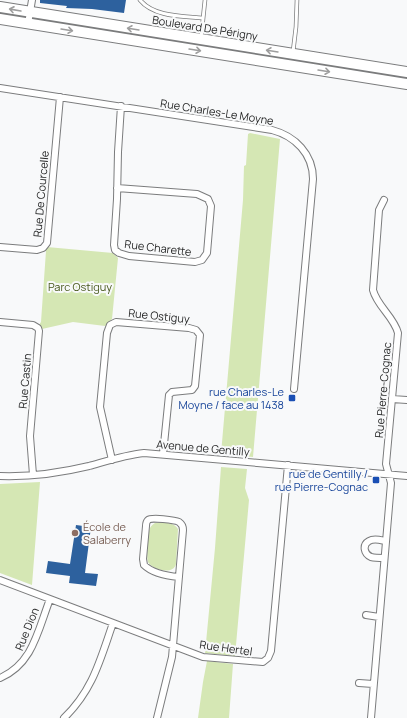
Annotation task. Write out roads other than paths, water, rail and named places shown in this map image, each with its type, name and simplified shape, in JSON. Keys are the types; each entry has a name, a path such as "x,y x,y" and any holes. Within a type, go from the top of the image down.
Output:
{"main road":[{"name":"Boulevard De Périgny","path":"0,7 407,72"},
{"path":"0,19 407,84"}],"street":[{"path":"28,24 32,0"},
{"name":"Rue Charles-Le Moyne","path":"0,88 121,106 277,132 293,140 302,148 312,167 313,179 294,390"},
{"name":"Rue De Courcelle","path":"0,247 37,250 41,249 47,243 60,97"},
{"name":"Rue Charette","path":"117,188 197,194 208,199 211,206 207,253 204,259 195,262 129,256 117,252 114,248 121,106"},
{"name":"Rue Pierre-Cognac","path":"371,718 391,483 386,464 398,333 374,290 379,210 384,200"},
{"name":"Rue Castin","path":"0,322 33,325 38,328 39,331 30,436 33,475"},
{"name":"Rue Ostiguy","path":"112,460 100,407 107,333 111,325 118,322 191,328 198,331 200,335 195,386 193,389 172,392 169,395 164,454"},
{"path":"392,399 407,400"},
{"name":"Avenue de Gentilly","path":"0,476 33,475 79,468 138,453 164,454 407,476"},
{"name":"Rue Hertel","path":"0,580 199,656 258,662 264,661 269,656 271,651 288,466"},
{"path":"157,718 174,646 184,532 182,526 176,521 149,519 146,526 143,559 144,565 149,569 167,576 179,577"},
{"path":"384,558 368,555 364,548 366,543 370,540 385,541"},
{"name":"Rue Dion","path":"0,678 16,669 28,655 50,599"},
{"path":"366,615 379,616"},
{"path":"64,718 81,699 91,683 113,623"},
{"path":"359,683 373,684"}],"lane":[{"path":"140,0 147,6 160,13 203,18"},
{"path":"201,39 204,0"},
{"path":"292,54 296,27 297,0"}],"place":[{"name":"rue Charles-Le Moyne / face au 1438","path":"292,398"},
{"name":"rue de Gentilly / rue Pierre-Cognac","path":"376,480"},
{"name":"École de Salaberry","path":"75,533"}],"park label":[{"name":"Parc Ostiguy","path":"80,287"}]}
